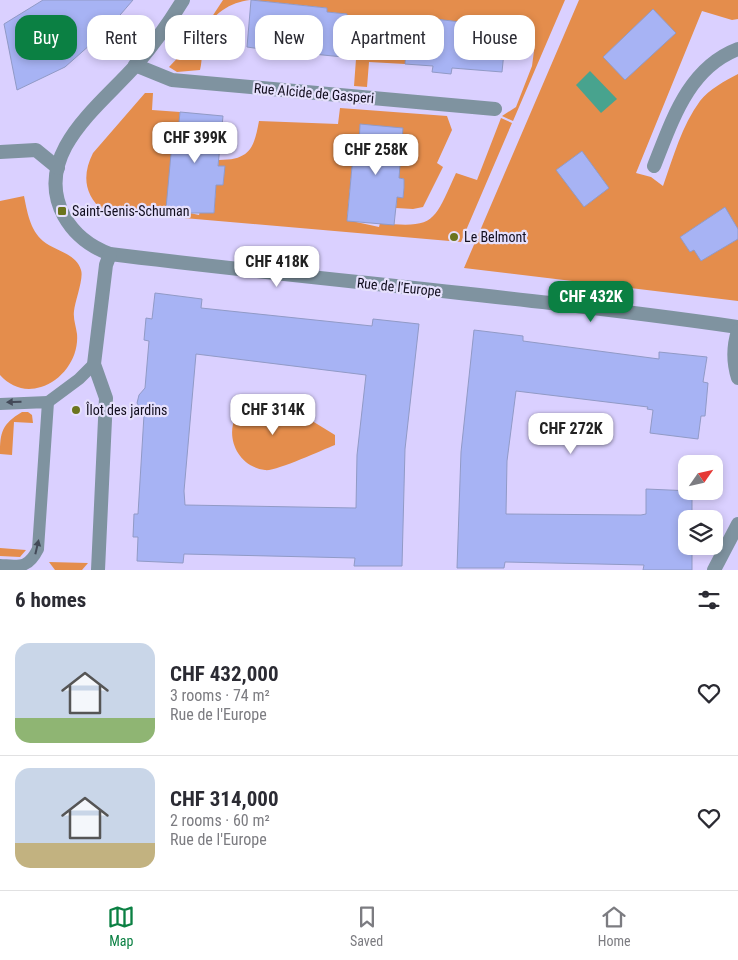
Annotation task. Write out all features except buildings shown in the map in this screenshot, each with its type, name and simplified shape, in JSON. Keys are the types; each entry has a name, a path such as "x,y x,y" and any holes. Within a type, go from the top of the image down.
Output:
{"street":[{"path":"98,570 106,398 94,364 106,265 110,254 100,250 77,234 68,222 57,198 58,168 72,133 86,115 135,65 183,0"},
{"path":"654,166 680,105 695,81 711,64 738,49"},
{"name":"Rue Alcide de Gasperi","path":"135,65 172,80 495,109"},
{"path":"0,152 36,150 58,168"},
{"name":"Rue de l'Europe","path":"110,254 664,317 738,329 734,350 734,366 738,378"},
{"path":"714,570 738,524"}],"lane":[{"path":"0,404 48,402 79,379 94,364"},
{"path":"0,565 25,568 32,561 38,550 48,402"}],"shaded area":[{"path":"223,0 250,0 236,3 217,15 213,15"},
{"path":"252,0 565,0 513,121 502,116 516,107 533,60 535,60 535,15 454,15 454,21 444,20 444,15 347,15 327,12 327,8"},
{"path":"579,0 738,0 738,19 732,20 702,11 636,173 651,177 663,186 678,142 688,120 700,101 723,82 738,74 738,301 464,268"},
{"path":"176,60 201,60 200,70 177,72 169,67"},
{"path":"356,60 405,60 405,64 369,62 367,87 354,86"},
{"path":"590,71 617,99 601,113 576,85"},
{"path":"145,93 153,93 152,110 180,112 178,133 173,133 167,208 199,215 200,211 214,213 216,185 223,185 224,166 218,166 219,160 238,158 249,151 255,138 259,121 338,124 340,108 447,116 452,130 437,163 443,167 423,207 413,209 396,208 397,197 403,197 404,179 399,178 361,124 359,145 354,145 347,220 379,227 380,223 412,224 431,218 443,202 456,173 477,180 501,118 512,123 461,242 103,211 92,198 87,184 86,177 89,161 93,153"},
{"path":"24,196 30,220 39,237 75,260 82,274 74,311 77,343 72,359 63,373 49,384 29,389 9,383 0,375 0,201"},
{"path":"273,397 335,435 335,445 270,470 253,467 237,451 233,441 232,430 234,420 240,410 250,402"},
{"path":"22,412 28,412 32,415 33,423 14,422 12,455 0,454 2,434 6,425"},
{"path":"0,548 26,550 20,557 0,556"},
{"path":"49,562 88,563 82,570 55,570"}],"place":[{"name":"Saint-Genis-Schuman","path":"62,211"},
{"name":"Le Belmont","path":"454,237"},
{"name":"Îlot des jardins","path":"76,410"}]}
